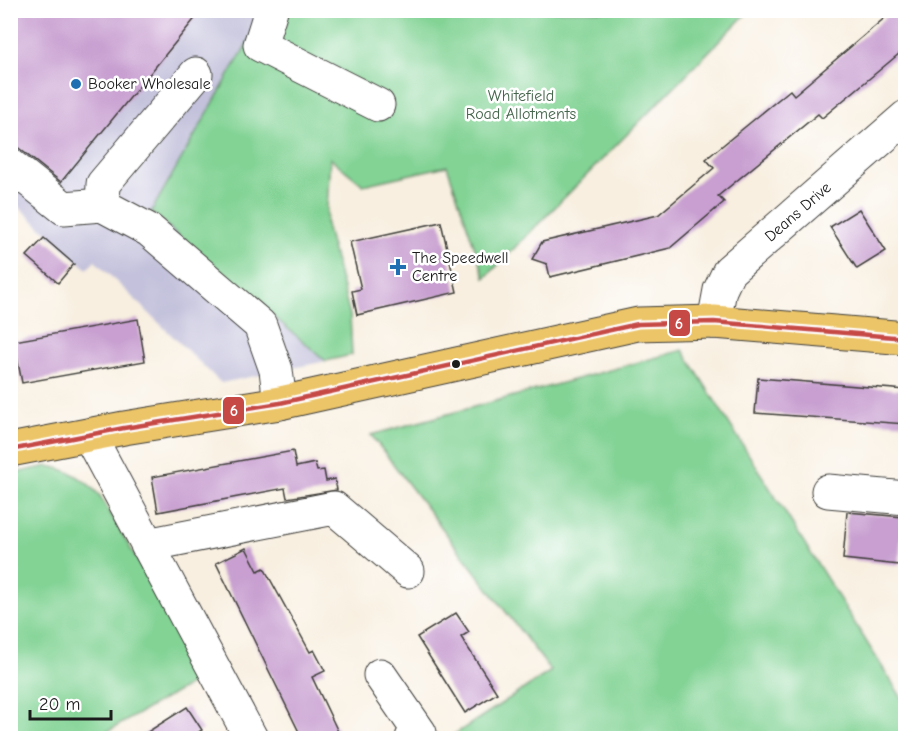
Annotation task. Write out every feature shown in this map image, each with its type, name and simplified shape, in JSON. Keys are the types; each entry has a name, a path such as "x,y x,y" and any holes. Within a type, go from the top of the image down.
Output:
{"main road":[{"path":"10,450 280,403 638,324 714,322 906,338"}],"street":[{"path":"271,10 260,45 378,105"},
{"path":"102,205 103,184 196,74"},
{"name":"Deans Drive","path":"714,322 720,290 729,271 906,117"},
{"path":"10,165 64,208 102,205 149,230 260,325 276,370 280,403"},
{"path":"89,435 249,738"},
{"path":"828,491 906,498"},
{"path":"147,545 334,508 408,571"},
{"path":"380,675 420,733 412,738"}],"shaded area":[{"path":"258,10 264,14 152,212 326,361 221,383 95,261 87,269 11,200 11,11"}],"green space":[{"name":"Whitefield Road Allotments","path":"258,11 749,11 485,278 447,166 363,185 330,158 326,225 350,315 352,355 326,361 151,212 264,14"},
{"path":"683,350 905,703 905,738 449,738 551,671 371,435"},
{"path":"48,466 77,476 100,496 205,676 96,738 11,738 10,474"}],"building":[{"name":"Booker Wholesale","path":"10,10 202,10 61,182 10,141"},
{"path":"894,10 906,10 906,48 822,118 818,114 718,196 724,202 670,248 550,277 547,264 532,259 542,242 658,215 714,168 706,159 790,90 794,95"},
{"path":"859,209 886,251 857,269 830,227"},
{"name":"The Speedwell Centre","path":"441,222 457,292 357,315 352,291 361,289 350,242"},
{"path":"44,238 74,264 58,283 27,256"},
{"path":"138,319 145,361 22,383 14,341"},
{"path":"758,378 906,390 906,424 755,413"},
{"path":"293,451 296,467 315,463 317,471 324,470 326,481 335,479 337,490 287,498 285,488 158,512 152,477"},
{"path":"847,512 903,517 899,565 843,559"},
{"path":"246,548 258,571 264,568 310,652 314,650 325,671 312,677 341,738 302,738 216,563"},
{"path":"456,613 469,632 461,637 497,693 465,713 417,637"},
{"path":"187,707 202,730 189,738 138,738"}],"transit line":[{"name":"6","path":"10,450 124,428 280,403 638,324 714,322 906,338"}],"place":[{"name":"Booker Wholesale","path":"76,84"},
{"name":"The Speedwell Centre","path":"398,267"}]}
